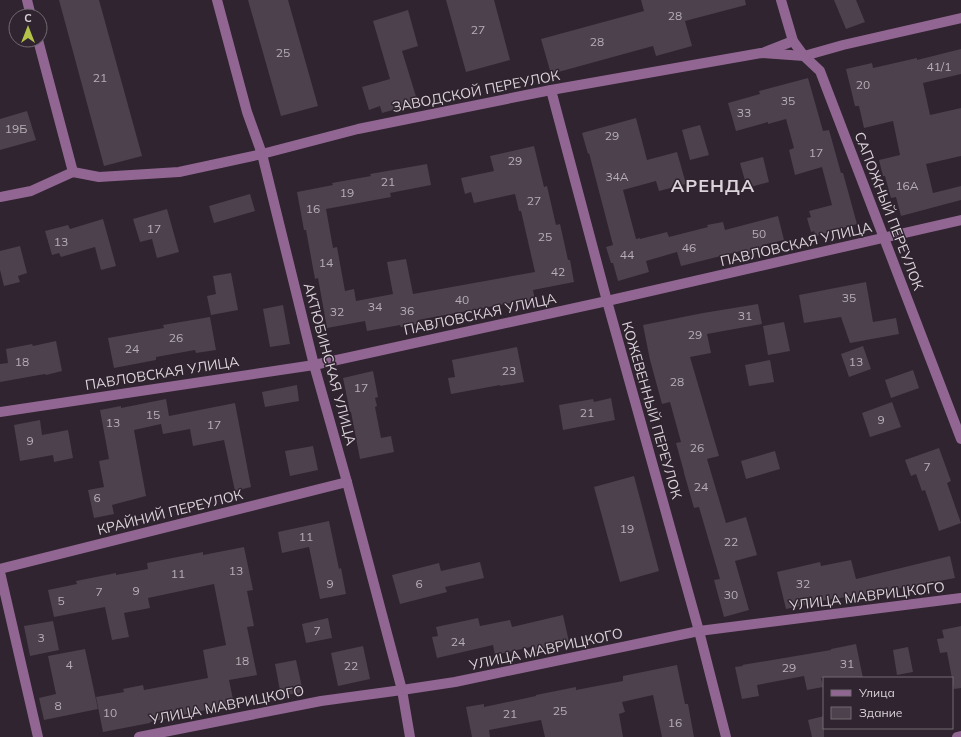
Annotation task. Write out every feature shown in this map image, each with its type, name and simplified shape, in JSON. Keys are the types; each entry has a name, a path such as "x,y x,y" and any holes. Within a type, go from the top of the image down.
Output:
{"street":[{"name":"АКТЮБИНСКАЯ УЛИЦА","path":"217,0 247,112 262,154 314,365 347,482 402,690 410,737"},
{"name":"САПОЖНЫЙ ПЕРЕУЛОК","path":"781,0 794,41 804,56 820,71 961,439"},
{"name":"ЗАВОДСКОЙ ПЕРЕУЛОК","path":"73,172 99,177 179,172 262,154 358,129 551,90 761,53 804,56 843,45 961,18"},
{"path":"761,53 794,41"},
{"path":"0,197 31,191 73,172 40,48"},
{"name":"КОЖЕВЕННЫЙ ПЕРЕУЛОК","path":"551,90 699,631 726,737"},
{"name":"ПАВЛОВСКАЯ УЛИЦА","path":"0,412 314,365 608,301 884,239 961,220"},
{"name":"КРАЙНИЙ ПЕРЕУЛОК","path":"0,569 347,482"},
{"path":"0,572 38,737"},
{"name":"УЛИЦА МАВРИЦКОГО","path":"139,737 321,701 455,682 699,631 961,598"},
{"path":"957,737 961,736"}],"building":[{"path":"59,0 99,0 142,156 104,166"},
{"path":"248,0 288,0 318,106 281,116"},
{"path":"446,0 494,0 510,60 466,72"},
{"path":"641,0 745,0 746,5 685,21 692,46 656,56 653,46 551,74 541,39 644,11"},
{"path":"834,0 856,0 865,22 846,29"},
{"path":"408,10 418,46 402,51 418,103 382,113 380,106 369,110 362,87 390,79 373,21"},
{"path":"961,49 961,74 923,83 930,115 961,108 961,156 926,164 933,193 961,186 961,200 901,216 896,197 891,198 879,160 900,155 893,121 864,128 859,106 855,106 846,69 872,63 873,68 917,58 917,60"},
{"path":"808,78 823,131 829,130 857,224 816,236 814,231 811,232 807,218 811,217 809,211 832,205 822,167 795,175 789,150 794,148 786,119 768,124 768,122 736,131 728,103 760,94 759,91"},
{"path":"27,111 36,140 0,150 0,119"},
{"path":"636,118 647,160 677,152 686,184 659,191 656,181 623,190 636,239 667,232 669,237 708,227 707,225 723,222 725,230 778,216 784,240 762,245 763,250 742,255 741,251 681,266 677,252 646,261 649,272 618,281 613,263 611,263 606,247 613,245 589,153 588,154 582,133"},
{"path":"700,125 709,155 690,160 682,130"},
{"path":"534,146 544,187 547,186 556,225 560,224 568,260 570,260 574,282 533,290 535,300 516,302 418,320 418,324 401,327 400,325 367,331 365,321 327,328 318,278 315,279 297,192 333,185 332,183 371,176 370,174 427,164 431,185 390,193 391,197 326,209 333,248 337,247 345,291 354,289 356,301 393,294 387,262 406,259 413,294 535,272 521,211 519,211 515,194 474,203 471,192 465,194 461,178 494,171 490,156"},
{"path":"763,157 769,182 747,188 740,163"},
{"path":"250,194 255,211 214,223 209,206"},
{"path":"167,209 179,252 157,258 152,239 140,242 133,219"},
{"path":"103,219 116,266 101,270 95,247 61,257 59,253 52,255 45,231 68,225 70,229"},
{"path":"20,246 27,273 18,276 20,282 4,286 0,270 0,251"},
{"path":"231,273 238,310 211,315 207,296 216,294 213,276"},
{"path":"866,282 873,322 896,318 899,334 850,343 841,317 804,323 799,295"},
{"path":"758,304 762,324 707,334 711,353 690,357 719,456 707,459 726,523 746,517 757,555 735,561 749,610 724,617 714,580 720,579 699,507 694,508 684,473 676,443 681,442 670,402 662,404 650,360 643,325"},
{"path":"283,305 290,344 270,347 263,309"},
{"path":"210,317 216,350 196,353 195,350 156,357 156,360 114,368 108,338 164,328 163,325"},
{"path":"784,322 790,351 768,355 763,326"},
{"path":"56,341 62,371 0,382 0,364 8,363 6,349 32,344 33,346"},
{"path":"863,346 871,369 849,377 841,354"},
{"path":"517,347 524,382 451,394 448,378 455,377 452,360"},
{"path":"770,360 774,382 749,386 745,365"},
{"path":"913,370 919,388 891,398 885,380"},
{"path":"373,371 378,397 375,398 377,406 375,407 381,438 391,436 394,452 360,459 343,378"},
{"path":"297,385 299,401 265,407 262,392"},
{"path":"611,398 615,420 563,430 559,405 593,399 594,402"},
{"path":"166,399 169,416 235,403 251,487 235,491 224,440 193,446 190,429 163,434 161,424 134,430 146,496 112,505 114,514 94,518 88,490 104,487 99,461 109,459 100,410 121,406 121,408"},
{"path":"892,402 901,427 870,437 862,413"},
{"path":"40,420 42,435 68,430 73,458 54,462 53,455 20,461 14,425"},
{"path":"313,446 318,470 290,476 285,451"},
{"path":"939,448 951,481 947,483 961,523 939,531 925,490 922,491 916,474 911,476 905,460"},
{"path":"775,451 780,469 746,479 741,461"},
{"path":"634,476 659,571 620,582 594,487"},
{"path":"329,521 346,594 320,599 309,547 282,553 278,532"},
{"path":"244,547 253,590 247,591 254,626 247,627 257,675 229,680 234,704 103,732 96,697 124,692 123,689 143,685 144,690 208,678 203,650 226,645 214,584 148,598 150,608 124,613 129,637 112,640 105,607 54,617 48,590 77,584 76,581 116,573 116,575 148,569 147,563 203,552 203,555"},
{"path":"950,556 955,578 908,586 880,593 880,591 855,597 854,595 836,598 786,609 777,572 820,562 821,566 851,560 856,579"},
{"path":"480,562 484,578 445,587 447,592 400,604 392,575 439,563 441,571"},
{"path":"563,615 569,642 532,651 531,647 495,655 493,645 437,658 432,637 438,636 436,627 478,618 480,626 510,620 512,627"},
{"path":"328,618 332,638 306,643 302,624"},
{"path":"53,621 59,650 30,656 24,626"},
{"path":"961,626 961,688 954,689 953,677 952,677 947,652 940,653 937,639 944,638 942,630"},
{"path":"856,644 863,677 823,677 821,678 823,687 807,690 804,676 757,685 759,696 742,699 735,667"},
{"path":"363,646 370,679 338,686 331,653"},
{"path":"908,647 913,672 897,675 893,650"},
{"path":"85,649 98,709 44,720 39,698 56,694 48,656"},
{"path":"296,660 303,692 281,696 275,664"},
{"path":"677,665 685,704 688,704 694,737 662,737 653,695 622,702 625,712 619,714 623,737 545,737 541,720 489,730 490,737 472,737 466,707 484,704 484,707 576,687 576,690 623,681 623,676"},
{"path":"823,716 824,737 812,737 808,720"}],"district":[{"name":"АРЕНДА","path":"713,186"}]}
